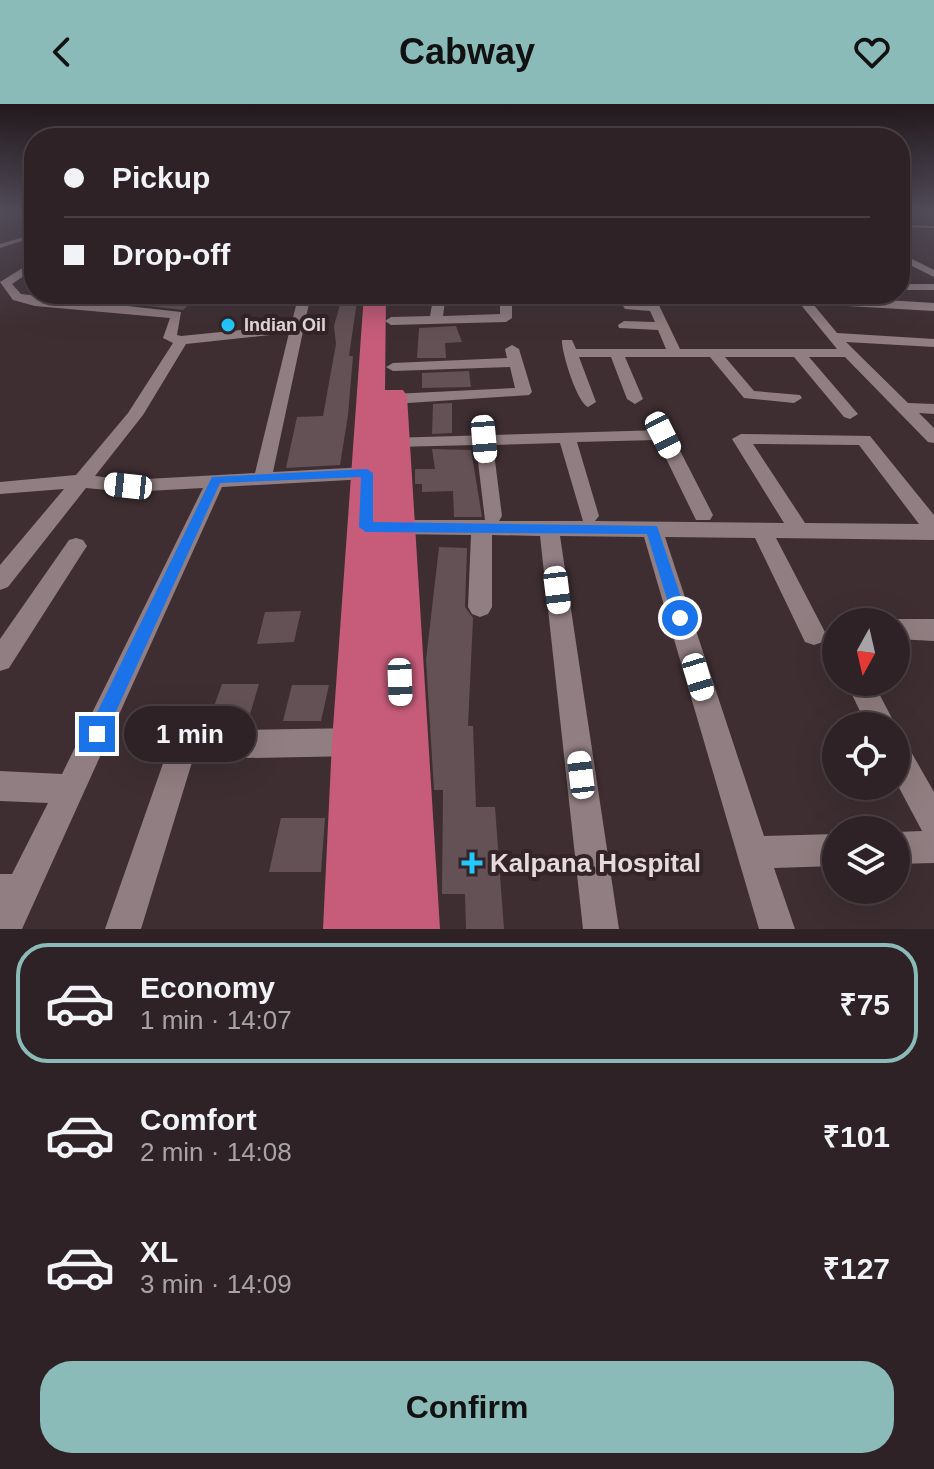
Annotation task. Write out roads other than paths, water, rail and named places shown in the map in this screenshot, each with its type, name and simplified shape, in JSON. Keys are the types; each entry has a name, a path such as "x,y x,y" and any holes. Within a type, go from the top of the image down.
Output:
{"highway":[{"path":"380,457 393,383 386,304"},
{"path":"386,304 380,457 381,527 408,929"},
{"path":"355,929 357,742 381,527"}],"street":[{"path":"910,256 923,256"},
{"path":"910,261 934,274"},
{"path":"24,271 5,283 17,297 24,299"},
{"path":"910,287 934,287"},
{"path":"57,304 177,315 170,338 181,340 296,328"},
{"path":"263,476 302,304"},
{"path":"389,304 436,320 506,318 506,304"},
{"path":"436,320 438,304"},
{"path":"806,304 833,337 934,438"},
{"path":"894,304 934,307"},
{"path":"629,306 653,305 676,355"},
{"path":"624,325 663,326"},
{"path":"833,337 934,343"},
{"path":"0,581 135,415 181,340"},
{"path":"588,402 569,348 617,354 849,353"},
{"path":"617,354 635,399"},
{"path":"799,354 850,414"},
{"path":"514,355 524,392 393,383 514,355"},
{"path":"716,355 749,395 794,398"},
{"path":"904,408 934,409"},
{"path":"0,488 79,481 128,486 263,476 484,439 663,435 703,515"},
{"path":"567,437 589,516"},
{"path":"480,607 487,522 484,439"},
{"path":"799,531 741,439 864,440 934,530"},
{"path":"4,929 11,891 71,789 216,480"},
{"path":"381,527 487,522 549,529 934,530"},
{"path":"549,529 601,929"},
{"path":"652,530 777,929"},
{"path":"762,531 814,634"},
{"path":"0,660 76,546"},
{"path":"910,629 934,630"},
{"path":"123,929 183,745 357,742"},
{"path":"910,778 934,822"},
{"path":"0,786 71,789"},
{"path":"910,848 934,847"},
{"path":"753,853 822,851"}],"place":[{"name":"Indian Oil","path":"228,325"},
{"name":"Kalpana Hospital","path":"472,863"}]}
